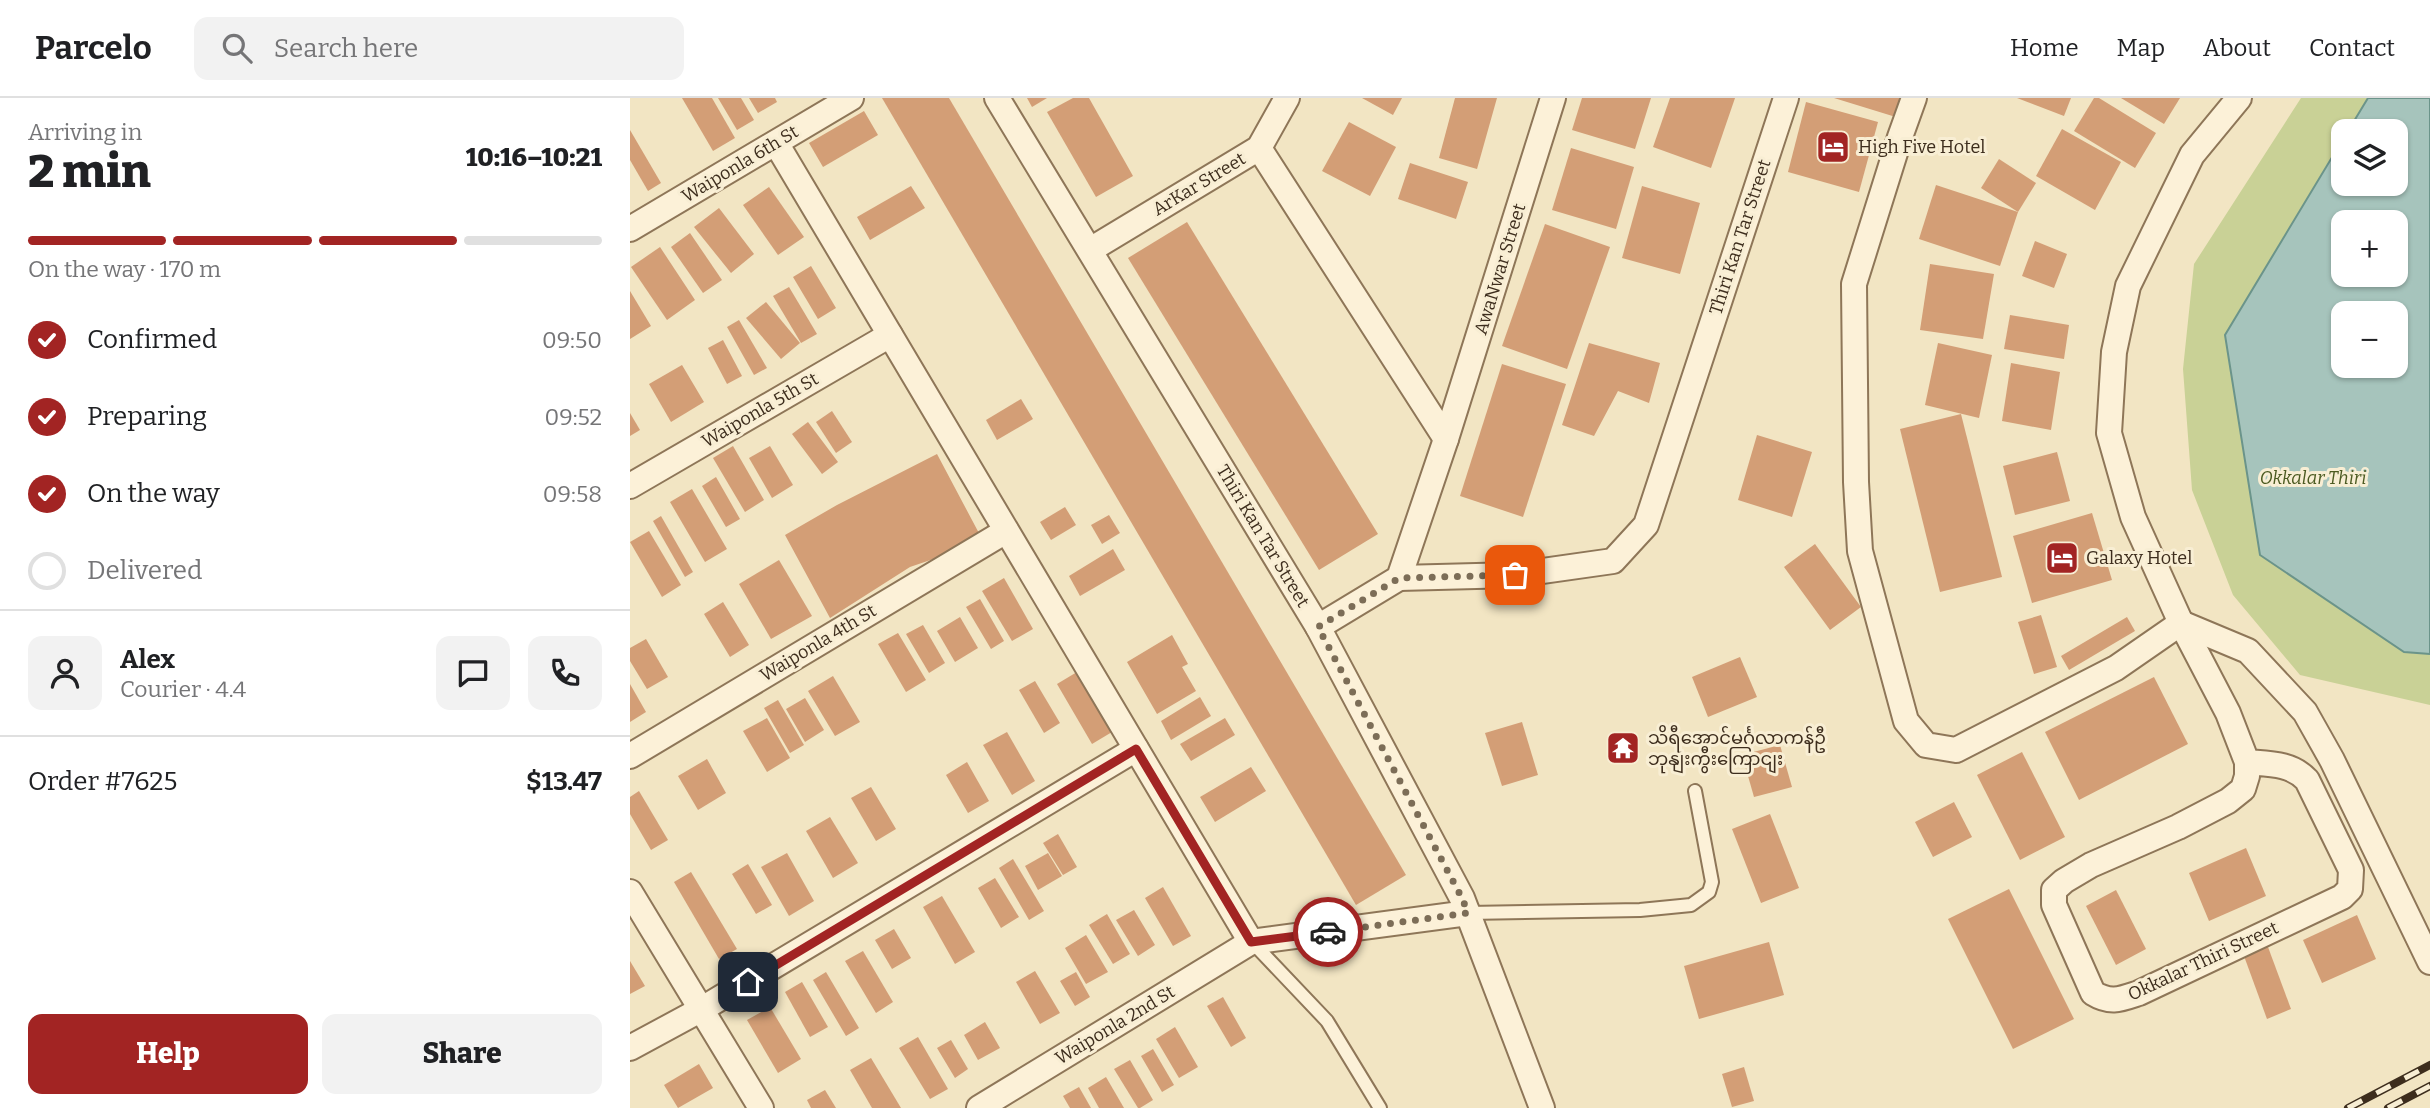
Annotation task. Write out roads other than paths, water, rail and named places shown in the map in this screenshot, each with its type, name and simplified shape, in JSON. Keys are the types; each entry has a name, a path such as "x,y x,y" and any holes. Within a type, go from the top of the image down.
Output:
{"street":[{"name":"Waiponla 6th St","path":"630,229 850,98"},
{"name":"Thiri Kan Tar Street","path":"998,98 1318,627 1462,898 1542,1108"},
{"name":"ArKar Street","path":"1090,250 1259,148 1287,98"},
{"name":"AwaNwar Street","path":"1399,578 1446,439 1553,98"},
{"name":"Thiri Kan Tar Street","path":"1399,578 1515,575 1613,561 1646,525 1786,98"},
{"path":"1914,98 1854,284 1856,482 1860,551 1906,721 1926,745 1955,750 2116,668 2181,623"},
{"path":"2239,98 2192,155 2128,286 2114,352 2109,433 2133,517 2181,623 2228,713 2247,762"},
{"path":"776,143 1251,942 1468,913"},
{"path":"1259,148 1446,439"},
{"name":"Waiponla 5th St","path":"630,486 890,334"},
{"name":"Waiponla 4th St","path":"630,756 1006,530"},
{"path":"1318,627 1399,578"},
{"path":"2181,623 2248,651 2305,712 2332,760 2430,962"},
{"path":"630,1048 702,1009 1136,749"},
{"name":"Okkalar Thiri Street","path":"2247,762 2289,767 2307,780 2351,870 2350,889 2342,897 2139,993 2109,1001 2093,993 2054,905 2054,890 2091,865 2178,827 2228,801 2243,789 2247,762"},
{"path":"630,892 761,1108"},
{"name":"Waiponla 2nd St","path":"979,1108 1251,942"}],"lane":[{"path":"1468,913 1640,910 1690,905 1709,892 1712,882 1695,791"},
{"path":"1251,942 1327,1021 1380,1108"}],"water":[{"path":"2368,98 2430,98 2430,654 2404,652 2260,555 2225,335 2331,159 2331,196 2408,196 2408,119 2355,119"}],"railway":[{"path":"2348,1108 2430,1065"},
{"path":"2388,1108 2430,1086"}],"place":[{"name":"High Five Hotel","path":"1833,147"},
{"name":"Galaxy Hotel","path":"2062,558"},
{"name":"သိရီအောင်မင်္ဂလာကန်ဦ ဘုနျးကွီးကြောငျး","path":"1623,748"}],"park label":[{"name":"Okkalar Thiri","path":"2313,478"}]}
